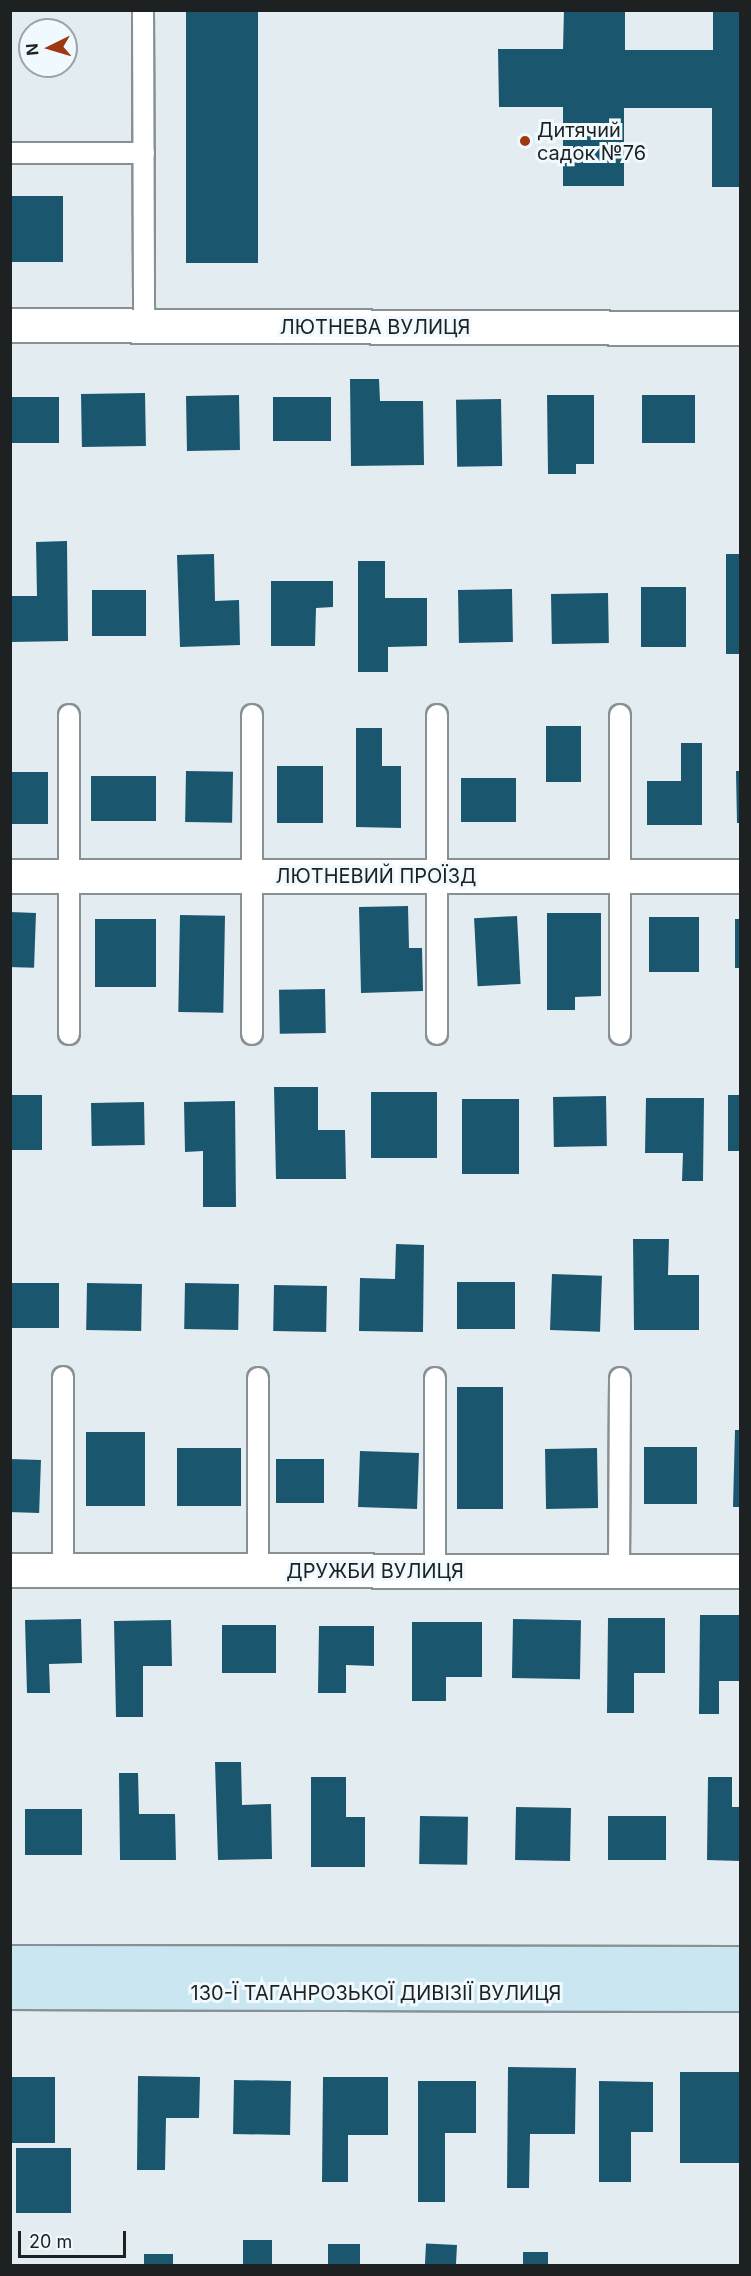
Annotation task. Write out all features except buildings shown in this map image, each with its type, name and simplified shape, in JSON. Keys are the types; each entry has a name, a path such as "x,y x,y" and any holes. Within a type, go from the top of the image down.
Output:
{"street":[{"name":"ЛЮТНЕВА ВУЛИЦЯ","path":"10,325 741,328"},
{"name":"ЛЮТНЕВИЙ ПРОЇЗД","path":"10,876 741,876"},
{"name":"ДРУЖБИ ВУЛИЦЯ","path":"10,1570 741,1571"},
{"name":"130-Ї ТАГАНРОЗЬКОЇ ДИВІЗІЇ ВУЛИЦЯ","path":"10,1962 741,1963"},
{"name":"130-Ї ТАГАНРОЗЬКОЇ ДИВІЗІЇ ВУЛИЦЯ","path":"10,1992 741,1994"}],"lane":[{"path":"143,10 144,326"},
{"path":"10,153 144,153"},
{"path":"69,715 69,1034"},
{"path":"252,715 252,1034"},
{"path":"437,715 437,1034"},
{"path":"620,715 621,1035"},
{"path":"63,1377 63,1570"},
{"path":"258,1378 258,1570"},
{"path":"435,1378 435,1571"},
{"path":"620,1378 620,1571"}],"place":[{"name":"Дитячий садок №76","path":"525,141"}]}
